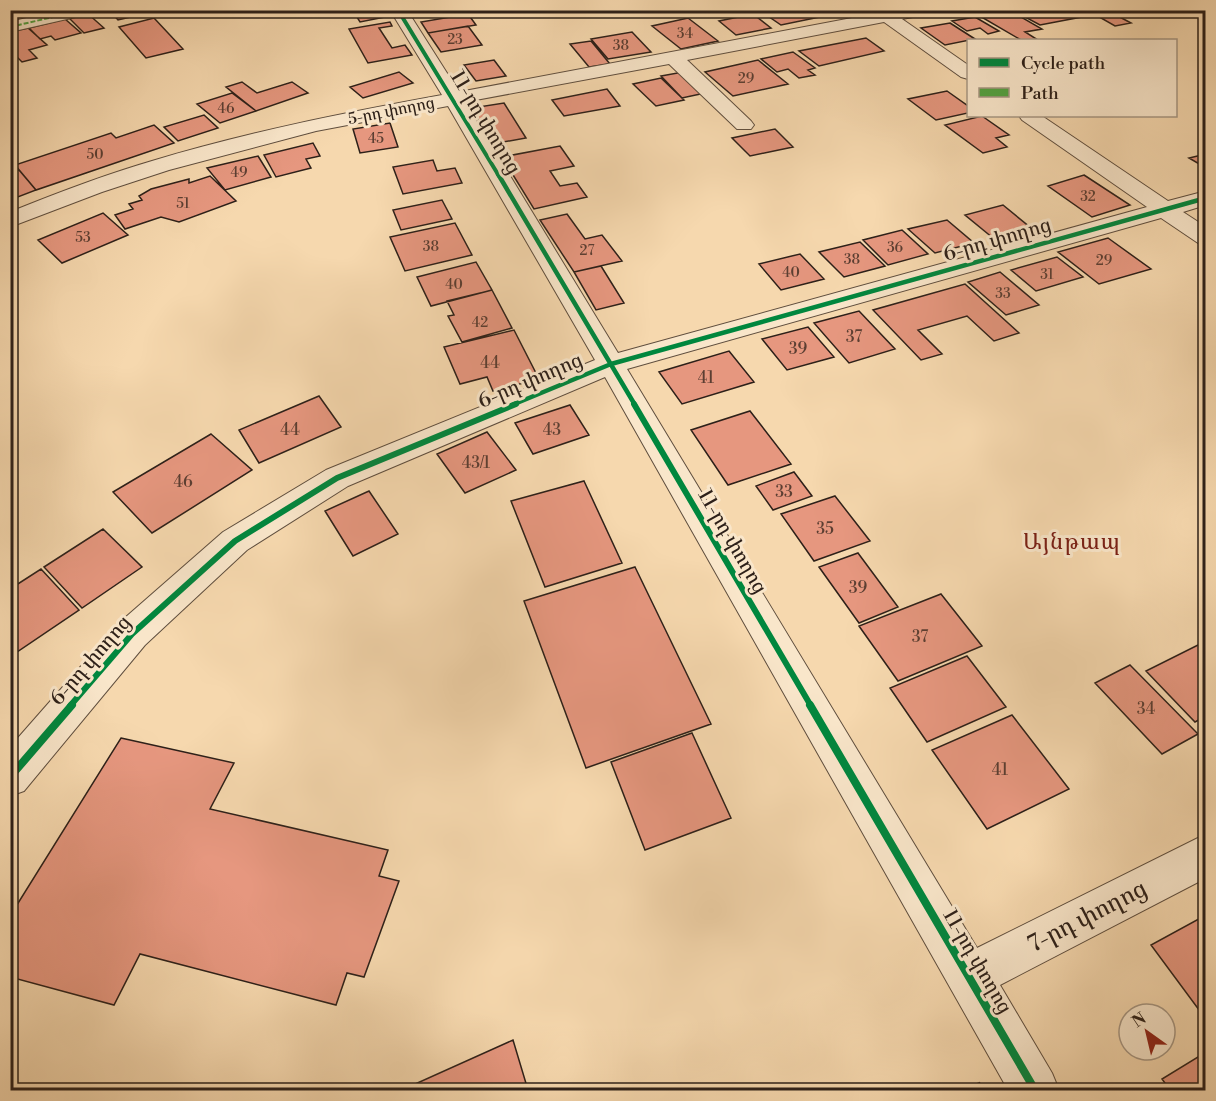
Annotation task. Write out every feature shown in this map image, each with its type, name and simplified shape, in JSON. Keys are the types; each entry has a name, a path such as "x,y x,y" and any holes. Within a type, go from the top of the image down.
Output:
{"street":[{"path":"10,27 83,10"},
{"name":"11-րդ փողոց","path":"398,10 611,364 1035,1090"},
{"name":"5-րդ փողոց","path":"10,220 94,187 161,165 315,125 673,57 883,14 923,10"},
{"path":"883,14 967,72"},
{"path":"673,57 744,125"},
{"path":"1030,117 1206,238"},
{"name":"6-րդ փողոց","path":"10,777 132,634 235,541 337,478 611,364 1206,198"},
{"name":"7-րդ փողոց","path":"968,977 1206,855"}],"building":[{"path":"150,10 152,12 118,20 110,11"},
{"path":"157,10 188,10 161,16"},
{"path":"385,10 390,16 360,22 355,14"},
{"path":"781,10 842,10 844,12 781,25 765,14"},
{"path":"1009,10 1042,29 1025,32 1036,39 1019,39 978,15"},
{"path":"1084,10 1092,15 1040,25 1014,11"},
{"path":"1087,10 1124,10 1112,13 1131,23 1115,26"},
{"path":"87,13 104,28 84,33 69,18"},
{"path":"468,14 476,25 428,33 421,22"},
{"path":"753,14 771,28 736,35 719,21"},
{"path":"975,17 999,31 988,34 980,28 967,31 952,21"},
{"path":"154,18 183,49 146,58 119,27"},
{"path":"688,18 718,41 681,49 652,26"},
{"path":"65,19 81,33 55,40 51,36 40,39 29,28"},
{"path":"390,22 392,26 379,28 392,48 405,45 412,55 368,63 349,29"},
{"path":"950,23 975,39 945,45 921,28"},
{"path":"468,26 482,45 441,52 428,33"},
{"path":"28,28 47,45 29,50 37,58 22,62 10,50 10,32"},
{"path":"632,32 651,52 608,59 591,39"},
{"path":"866,38 884,51 819,66 799,51"},
{"path":"591,41 610,64 589,67 570,44"},
{"path":"793,52 815,68 808,70 815,75 799,78 788,69 777,72 761,59"},
{"path":"494,60 506,76 476,81 464,65"},
{"path":"758,60 788,84 733,96 705,72"},
{"path":"399,72 413,83 363,98 350,87"},
{"path":"683,72 705,93 682,98 661,76"},
{"path":"661,78 684,100 656,106 633,84"},
{"path":"242,82 257,93 292,82 308,93 256,111 226,87"},
{"path":"607,89 620,106 564,116 552,100"},
{"path":"947,91 967,105 967,113 936,120 908,99"},
{"path":"232,93 256,111 220,123 197,104"},
{"path":"504,103 526,138 492,144 472,108"},
{"path":"204,115 218,128 178,141 164,127"},
{"path":"983,117 1009,135 996,138 1007,147 983,153 945,125"},
{"path":"390,123 398,147 360,153 353,129"},
{"path":"154,125 174,143 36,190 15,165 111,133 116,138"},
{"path":"775,129 793,147 750,156 732,138"},
{"path":"313,143 320,156 306,159 311,168 276,177 264,155"},
{"path":"560,146 574,166 550,171 560,186 577,183 587,197 534,209 502,157"},
{"path":"1206,154 1206,168 1189,158"},
{"path":"258,156 271,177 225,190 207,168"},
{"path":"433,160 437,171 455,168 462,183 403,194 393,167"},
{"path":"19,170 36,190 10,200 10,173"},
{"path":"1084,175 1130,205 1092,217 1048,186"},
{"path":"210,176 236,201 179,222 161,217 125,229 115,215 133,209 129,204 142,200 139,196 151,189 189,179 189,183"},
{"path":"442,200 452,219 401,230 393,210"},
{"path":"1003,205 1031,228 993,238 965,215"},
{"path":"103,213 128,235 62,263 38,240"},
{"path":"567,214 585,239 602,235 622,261 574,272 540,220"},
{"path":"947,220 974,243 935,253 908,229"},
{"path":"455,223 472,255 405,271 390,237"},
{"path":"902,230 928,254 888,265 863,240"},
{"path":"1108,238 1151,269 1099,284 1058,252"},
{"path":"860,242 885,266 844,277 819,252"},
{"path":"800,254 824,279 781,290 759,264"},
{"path":"1057,257 1083,277 1036,291 1011,270"},
{"path":"476,262 492,290 431,306 417,277"},
{"path":"601,266 624,303 596,310 574,272"},
{"path":"1000,272 1039,305 1006,315 968,282"},
{"path":"965,284 1019,333 994,341 967,316 918,330 942,354 921,360 873,310"},
{"path":"492,290 512,328 462,342 448,316 454,315 447,301"},
{"path":"859,311 895,349 849,363 814,323"},
{"path":"808,327 834,357 787,370 762,339"},
{"path":"514,330 539,379 493,391 487,377 460,384 444,347"},
{"path":"729,351 754,382 682,404 659,372"},
{"path":"319,396 341,427 259,463 239,430"},
{"path":"570,405 589,435 533,454 515,423"},
{"path":"750,411 791,464 728,485 691,430"},
{"path":"487,432 516,470 465,493 437,454"},
{"path":"211,434 252,470 152,533 113,492"},
{"path":"794,472 812,496 773,510 756,486"},
{"path":"584,481 622,563 545,587 511,501"},
{"path":"369,491 398,534 353,556 325,511"},
{"path":"835,496 870,541 814,561 781,514"},
{"path":"103,529 142,567 82,608 44,567"},
{"path":"858,553 898,607 859,623 819,567"},
{"path":"635,567 711,724 586,768 524,601"},
{"path":"41,569 79,610 14,654 10,650 10,589"},
{"path":"941,594 982,646 898,681 859,626"},
{"path":"1206,641 1206,716 1195,722 1146,671"},
{"path":"967,656 1006,707 927,742 890,688"},
{"path":"1130,665 1198,734 1162,754 1095,683"},
{"path":"1012,715 1069,789 987,829 932,750"},
{"path":"692,733 731,818 645,850 611,762"},
{"path":"121,738 234,763 210,809 388,850 379,876 399,881 364,977 347,973 336,1005 140,954 114,1005 10,977 10,916"},
{"path":"1206,915 1206,1017 1205,1018 1151,945"},
{"path":"513,1040 528,1090 404,1090 404,1089"},
{"path":"1206,1052 1206,1090 1170,1090 1162,1079"}],"marked path":[{"path":"10,27 83,10"}],"cycle path":[{"path":"398,10 611,364 1035,1090"},
{"path":"10,777 132,634 235,541 337,478 611,364 1206,198"}],"district":[{"name":"Այնթապ","path":"1072,541"}]}
